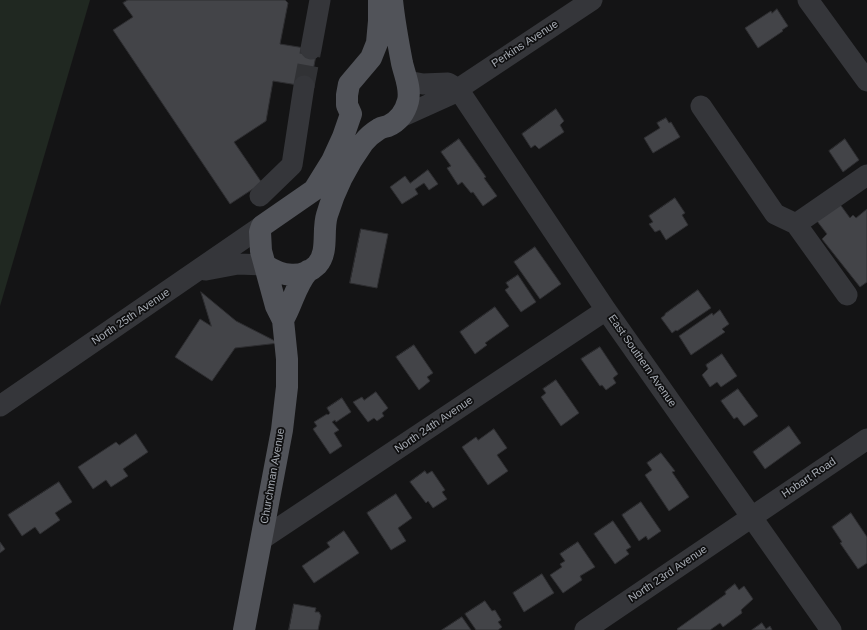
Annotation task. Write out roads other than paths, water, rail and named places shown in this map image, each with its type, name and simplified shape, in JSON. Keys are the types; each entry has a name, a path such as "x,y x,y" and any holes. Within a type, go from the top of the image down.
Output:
{"main road":[{"path":"379,0 378,43 371,58 350,84 347,95 347,105 351,114 356,120 363,124 379,128 388,126 401,117 406,109 409,90 392,0"},
{"path":"362,70 374,64 384,64 394,67 406,78"},
{"path":"262,226 314,190 332,161 343,137 351,114"},
{"path":"265,265 276,272 294,275 308,271 316,266 321,260 324,254 326,217 335,190 345,170 366,139 379,128"},
{"name":"Churchman Avenue","path":"244,630 282,430 287,387 287,359 283,320 276,306 265,265 260,240 262,226"},
{"path":"283,320 290,307 298,284 308,271"}],"street":[{"path":"311,49 320,0"},
{"name":"Perkins Avenue","path":"401,117 452,94 592,0"},
{"path":"808,0 867,81"},
{"path":"406,78 423,84 448,84 458,89"},
{"path":"260,196 292,165 304,86"},
{"name":"East Southern Avenue","path":"458,89 606,310 831,630"},
{"path":"701,106 774,214 796,224 846,295"},
{"path":"796,224 867,175"},
{"name":"North 25th Avenue","path":"0,406 198,272 262,226"},
{"path":"198,272 238,264 265,265"},
{"name":"North 24th Avenue","path":"262,538 606,310"},
{"name":"Hobart Road","path":"752,517 867,439"},
{"name":"North 23rd Avenue","path":"585,630 752,517"}],"tunnel":[{"path":"304,86 311,49"}]}
